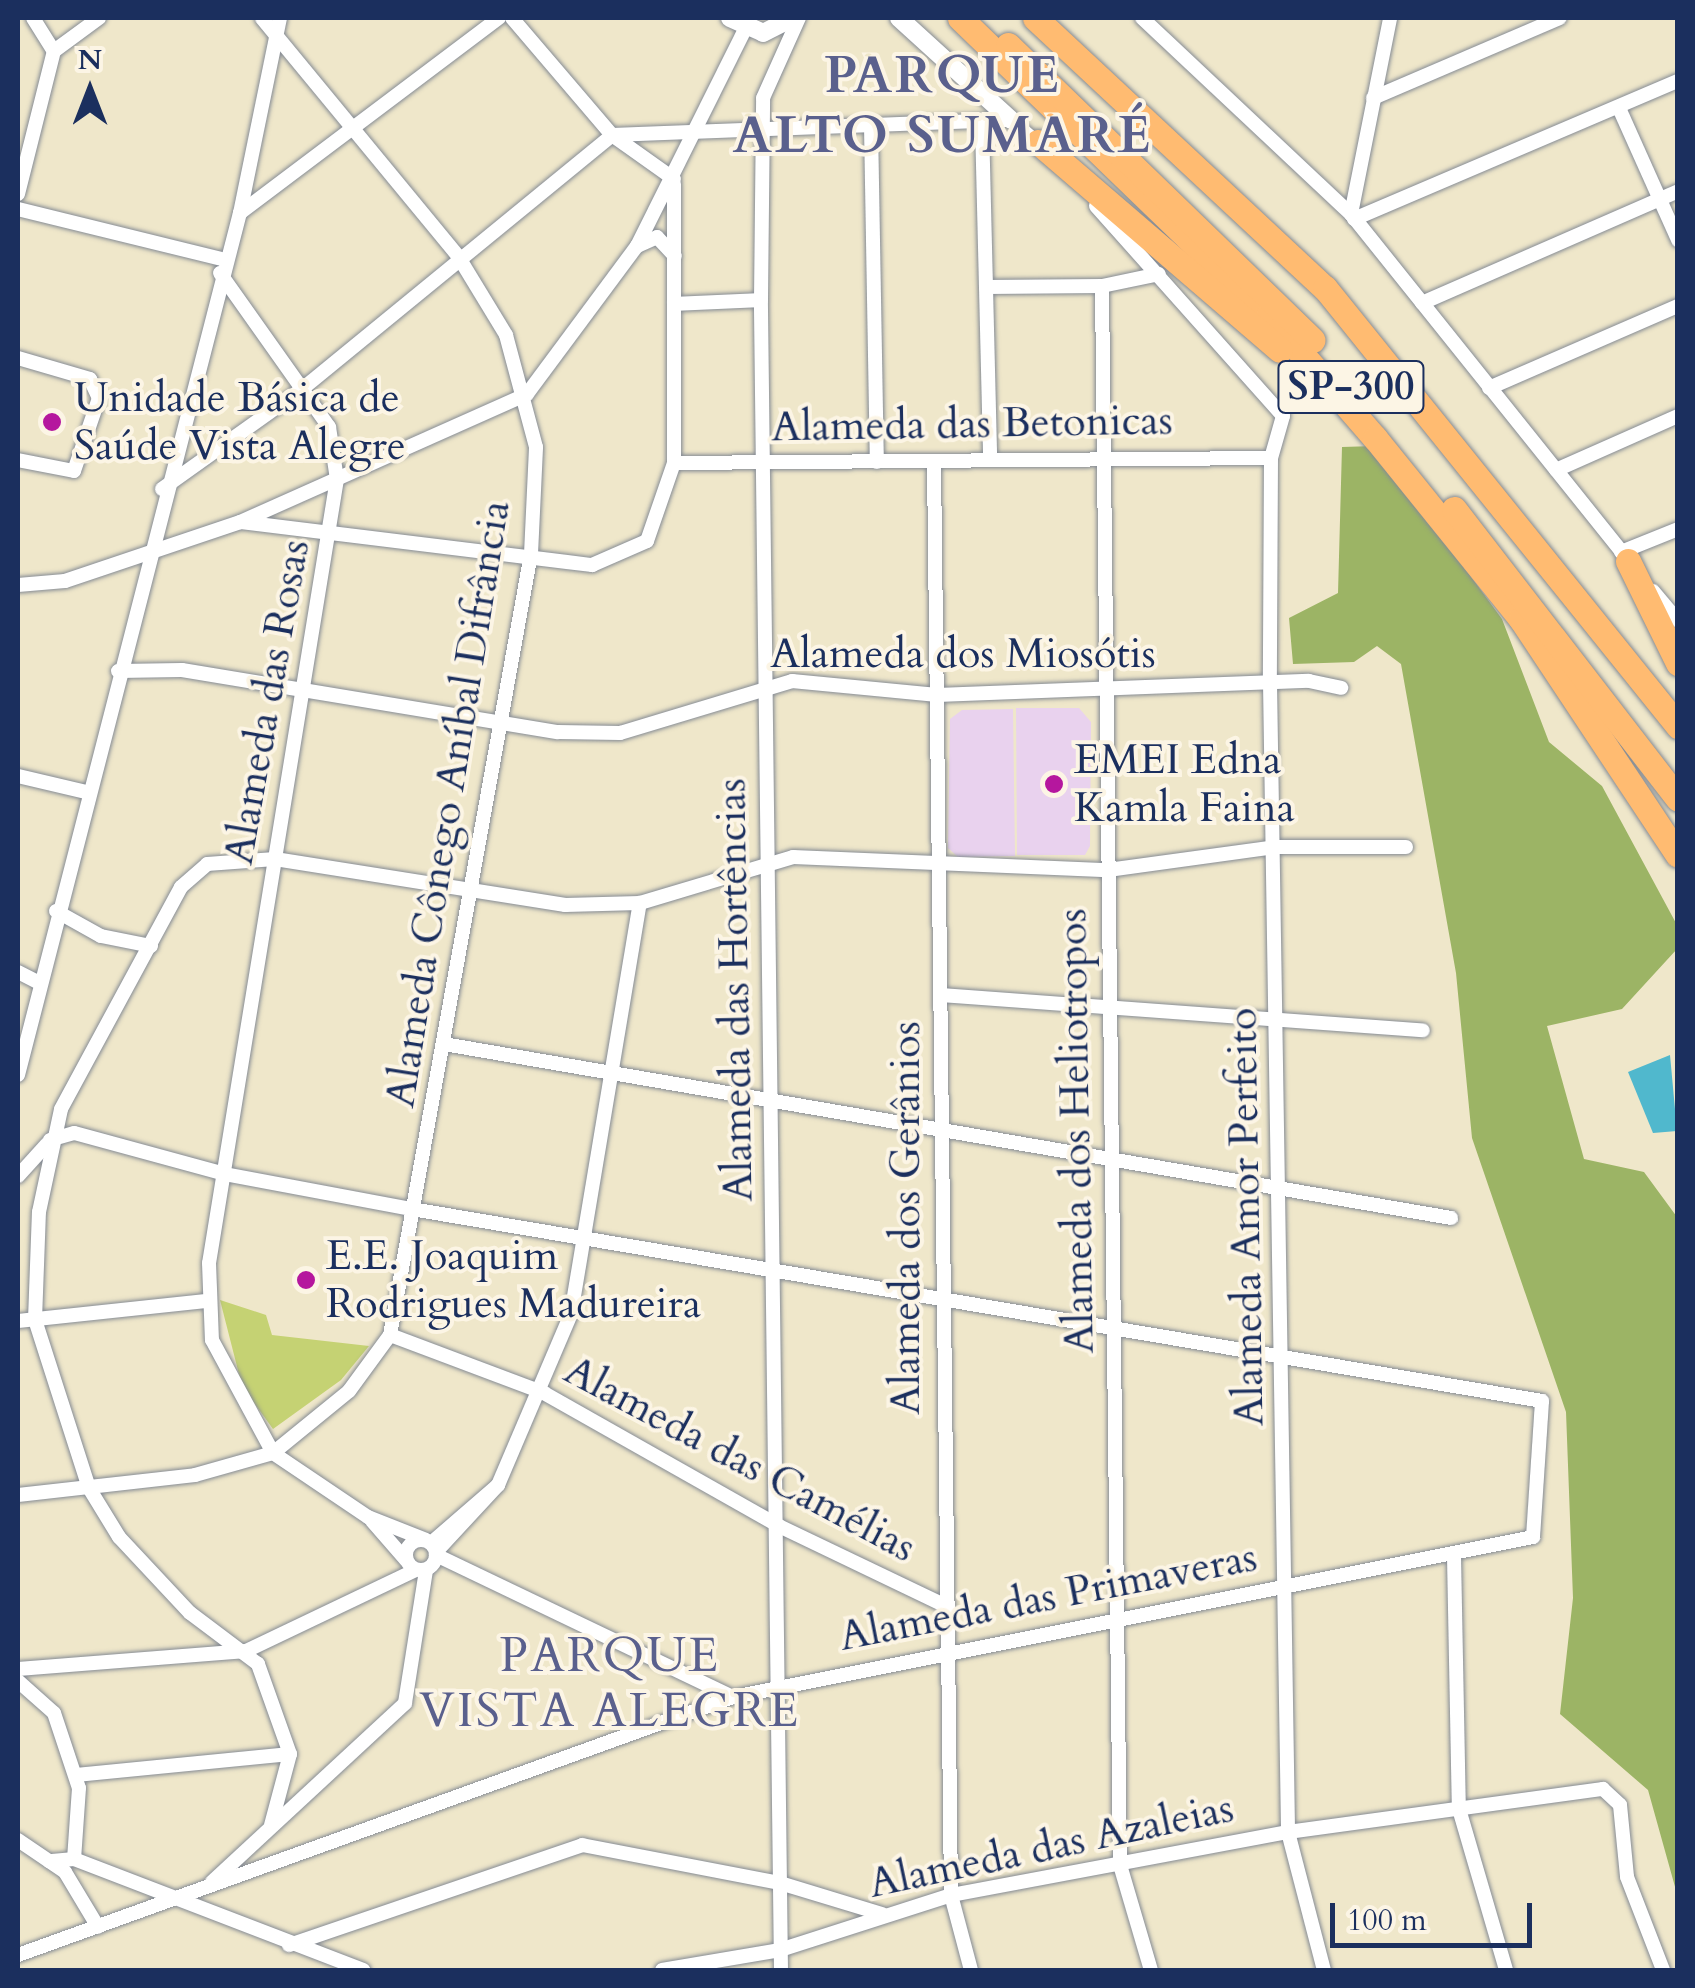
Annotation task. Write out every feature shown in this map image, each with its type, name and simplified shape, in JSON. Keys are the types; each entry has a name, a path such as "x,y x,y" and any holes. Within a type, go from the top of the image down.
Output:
{"highway":[{"path":"960,18 1268,316 1374,438 1521,619 1678,855"},
{"name":"SP-300","path":"978,18 1288,312 1546,619 1678,799"},
{"name":"SP-300","path":"1035,18 1325,288 1678,726"},
{"path":"1038,142 1374,438"},
{"path":"1625,556 1678,663"}],"street":[{"path":"32,18 54,51"},
{"path":"18,194 54,51 98,18"},
{"name":"Alameda Cônego Aníbal Difrância","path":"262,18 349,130 458,256 506,336 527,394 536,446 532,554 499,723 418,1210 390,1335"},
{"path":"18,1075 162,489 221,266 240,213 280,18"},
{"path":"240,213 499,18"},
{"path":"512,18 612,135 674,179"},
{"path":"730,18 744,31 763,34 796,18"},
{"name":"Alameda das Hortências","path":"780,1970 776,1685 779,1526 761,300 767,84 796,18"},
{"path":"898,18 1011,120"},
{"path":"1142,18 1352,217 1678,621"},
{"path":"1352,217 1390,18"},
{"path":"1373,98 1560,18"},
{"path":"18,585 64,581 240,522 273,503 527,394 637,246 698,132 744,31"},
{"path":"1352,217 1678,82"},
{"path":"1619,108 1678,240"},
{"path":"162,489 301,390 458,256 612,135 1011,120"},
{"name":"Alameda Amor Perfeito","path":"1011,120 1038,142 1273,397 1285,433 1271,458 1270,683 1276,847 1288,1832 1324,1970"},
{"path":"982,124 990,459"},
{"path":"871,126 876,462"},
{"path":"1332,195 1358,176"},
{"path":"240,522 532,554 592,565 621,559 647,542 663,514 674,463 674,179"},
{"path":"1422,303 1678,191"},
{"path":"18,209 221,266"},
{"path":"637,246 657,237 675,256"},
{"name":"Alameda das Rosas","path":"206,1301 333,530 337,478 329,428 221,266"},
{"path":"986,288 1102,286 1159,274"},
{"name":"Alameda dos Heliotropos","path":"1102,286 1107,455 1104,694 1120,1864 1151,1970"},
{"path":"674,304 761,300"},
{"path":"1489,388 1678,306"},
{"path":"18,358 90,378 99,398 74,471 18,460"},
{"path":"1556,470 1678,416"},
{"name":"Alameda das Betonicas","path":"674,463 934,462 1107,455 1271,458"},
{"name":"Alameda dos Gerânios","path":"934,462 941,995 940,1304 951,1896 971,1970"},
{"path":"273,503 278,524"},
{"path":"1625,556 1678,529"},
{"name":"Alameda dos Miosótis","path":"118,671 182,670 499,723 620,733 766,685 936,695 1104,694 1270,683 1341,688"},
{"path":"18,776 86,792"},
{"path":"18,1176 50,1140 181,887 207,864 276,859 471,892 640,903 793,857 938,870 1108,870 1276,847 1406,847"},
{"path":"18,1669 246,1651 382,1591 415,1567 498,1486 544,1394 586,1237 640,903"},
{"path":"56,910 101,936 151,946"},
{"path":"18,972 38,982"},
{"path":"941,995 1423,1030"},
{"path":"444,1044 1451,1218"},
{"path":"50,1140 74,1133 224,1174 1283,1362"},
{"path":"50,1140 35,1320 89,1488 119,1537 190,1613 246,1651 290,1760 306,1785 323,1782"},
{"path":"18,1321 206,1301 228,1379 273,1453 368,1517 733,1697"},
{"path":"18,1495 89,1488 273,1453 349,1391 390,1335"},
{"name":"Alameda das Camélias","path":"390,1335 544,1394 779,1526 944,1605"},
{"name":"Alameda das Primaveras","path":"18,1955 733,1697 776,1685 1454,1556 1533,1537 1542,1401 1283,1362"},
{"path":"368,1517 415,1567"},
{"path":"208,1886 405,1703 422,1613 408,1546 432,1548"},
{"path":"1454,1556 1458,1809 1506,1970"},
{"path":"18,1681 54,1713 76,1774 74,1859"},
{"path":"76,1774 290,1760"},
{"path":"269,1865 254,1848 266,1829 290,1760"},
{"name":"Alameda das Azaleias","path":"662,1970 780,1950 882,1914 951,1896 1288,1832 1603,1789 1620,1806 1627,1877 1663,1970"},
{"path":"18,1840 49,1861 98,1927"},
{"path":"289,1945 569,1847 780,1883 882,1914"},
{"path":"49,1861 74,1859 289,1945 363,1970"}],"shaded area":[{"name":"EMEI Edna Kamla Faina","path":"1016,708 1079,708 1091,722 1090,846 1085,855 1017,855"},
{"path":"1013,709 1015,856 958,857 948,848 950,719 962,710"}],"green space":[{"path":"1375,446 1502,619 1549,742 1602,786 1677,925 1677,949 1622,1009 1547,1026 1584,1159 1644,1172 1677,1217 1677,1894 1648,1790 1560,1714 1573,1598 1566,1412 1472,1138 1456,973 1401,664 1377,646 1354,662 1293,664 1289,618 1338,593 1342,447"},
{"path":"220,1300 266,1315 272,1335 369,1346 341,1380 273,1429 242,1386"}],"water":[{"path":"1670,1055 1677,1131 1653,1133 1628,1072"}],"place":[{"name":"Unidade Básica de Saúde Vista Alegre","path":"52,422"},
{"name":"EMEI Edna Kamla Faina","path":"1054,784"},
{"name":"E.E. Joaquim Rodrigues Madureira","path":"306,1280"}],"district":[{"name":"PARQUE ALTO SUMARÉ","path":"943,107"},
{"name":"PARQUE VISTA ALEGRE","path":"610,1682"}]}
